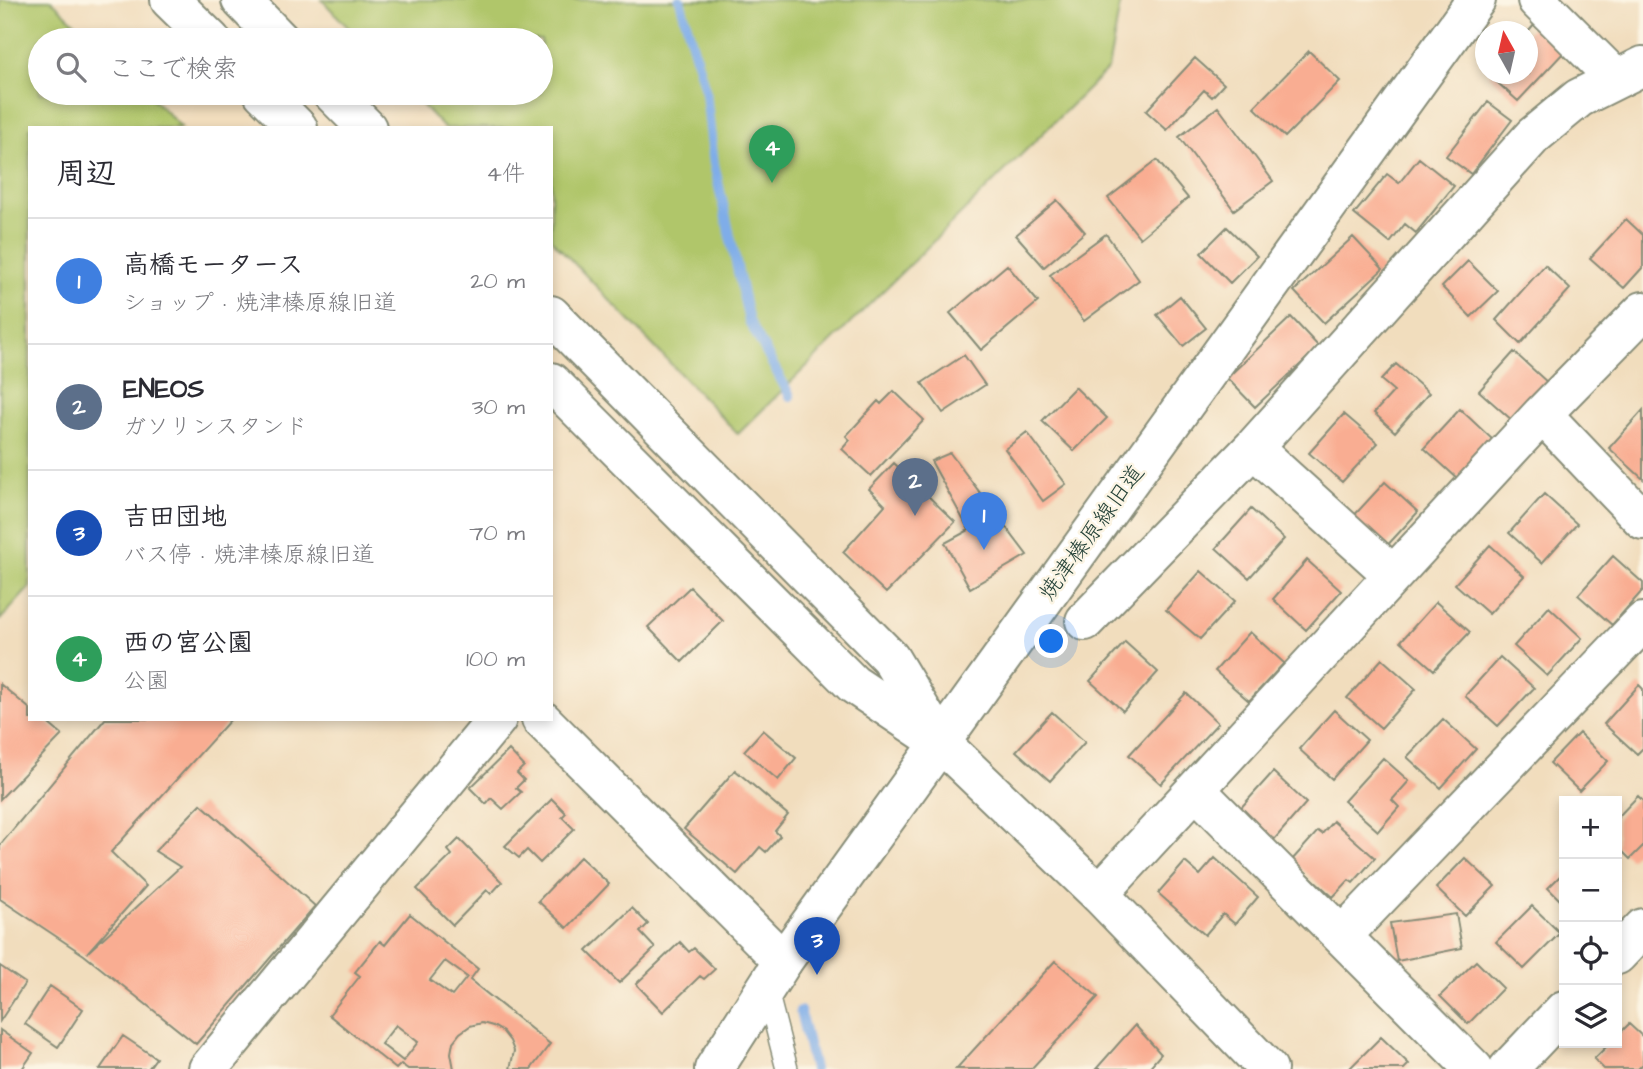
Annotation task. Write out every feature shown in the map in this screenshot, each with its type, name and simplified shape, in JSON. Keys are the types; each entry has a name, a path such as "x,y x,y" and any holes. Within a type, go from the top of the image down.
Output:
{"street":[{"path":"170,0 199,28"},
{"path":"241,0 268,28"},
{"name":"焼津榛原線旧道","path":"714,1069 774,974 1476,0"},
{"path":"1085,621 1254,449 1532,136 1579,99 1630,72 1537,0"},
{"path":"275,105 296,126"},
{"path":"344,105 365,126"},
{"path":"1099,894 1542,414 1643,310"},
{"path":"553,317 890,658 941,743"},
{"path":"553,384 853,684 941,743 1099,894 1268,1069"},
{"path":"1542,414 1643,520"},
{"path":"1254,449 1393,575"},
{"path":"1342,936 1643,622"},
{"path":"208,1069 495,721"},
{"path":"543,721 774,974"},
{"path":"1196,790 1474,1069"},
{"path":"1622,951 1643,928"},
{"path":"1508,1069 1559,1015"}],"lane":[{"path":"774,974 787,1069"}],"green space":[{"path":"0,0 51,0 80,28 28,28 28,105 159,105 180,126 28,126 28,589 0,620"},
{"path":"322,0 1121,0 1108,69 738,434 553,241 553,126 442,126 422,105 553,105 553,28 349,28"}],"building":[{"path":"1538,25 1565,51 1538,80"},
{"path":"1309,51 1340,81 1285,137 1254,107"},
{"path":"1195,58 1224,84 1212,97 1204,90 1167,130 1146,111"},
{"path":"1499,84 1534,84 1518,101"},
{"path":"1488,102 1512,120 1471,174 1446,156"},
{"path":"1218,107 1273,181 1234,210 1179,137"},
{"path":"1419,158 1454,186 1416,233 1405,224 1390,243 1354,214 1387,174 1399,183"},
{"path":"1157,160 1188,198 1140,238 1108,198"},
{"path":"1057,200 1085,232 1044,267 1016,235"},
{"path":"1626,219 1643,235 1643,267 1624,288 1590,258"},
{"path":"1227,227 1257,256 1230,283 1201,253"},
{"path":"1106,234 1139,280 1084,321 1050,275"},
{"path":"1353,237 1383,269 1324,323 1294,291"},
{"path":"1468,261 1498,291 1471,317 1442,287"},
{"path":"1007,265 1038,302 981,350 950,313"},
{"path":"1545,265 1570,289 1520,344 1496,320"},
{"path":"1180,296 1206,328 1183,346 1157,315"},
{"path":"1291,317 1319,347 1255,407 1227,378"},
{"path":"1514,352 1548,383 1513,421 1479,391"},
{"path":"964,355 985,385 943,413 922,383"},
{"path":"1396,364 1429,393 1395,432 1374,413 1394,391 1381,380"},
{"path":"1075,387 1107,418 1074,451 1042,421"},
{"path":"894,391 924,420 871,476 842,449 850,440 846,436 878,401 881,404"},
{"path":"1460,409 1493,440 1458,479 1424,448"},
{"path":"1643,410 1643,479 1609,448"},
{"path":"1344,414 1378,443 1342,482 1309,453"},
{"path":"1027,432 1066,484 1043,501 1005,449"},
{"path":"950,453 1027,555 970,588 945,543 969,530 931,461"},
{"path":"894,463 955,522 886,593 843,552 885,505 869,489"},
{"path":"1385,482 1418,512 1383,550 1349,521"},
{"path":"1544,494 1577,524 1542,563 1509,533"},
{"path":"1251,509 1284,539 1249,578 1216,548"},
{"path":"1490,545 1524,576 1489,614 1455,584"},
{"path":"1613,556 1643,583 1643,590 1612,625 1578,595"},
{"path":"1307,560 1341,591 1306,630 1273,599"},
{"path":"1201,571 1235,601 1200,639 1166,610"},
{"path":"690,587 723,621 682,662 648,627"},
{"path":"1436,602 1470,632 1434,670 1401,641"},
{"path":"1549,607 1582,638 1547,676 1514,646"},
{"path":"1250,632 1284,663 1249,701 1215,671"},
{"path":"1125,642 1158,672 1123,711 1090,681"},
{"path":"1500,657 1534,688 1498,726 1465,696"},
{"path":"1382,659 1416,689 1381,728 1347,698"},
{"path":"0,684 28,707 28,721 45,721 62,735 0,799"},
{"path":"1639,685 1643,689 1643,748 1637,754 1604,724"},
{"path":"1186,693 1218,723 1161,784 1129,755"},
{"path":"1334,710 1367,740 1332,779 1299,749"},
{"path":"1052,712 1085,742 1050,781 1016,751"},
{"path":"1443,719 1476,749 1441,788 1407,757"},
{"path":"103,721 229,721 111,852 146,886 87,953 180,867 155,851 201,804 315,906 196,1044 84,955 0,899 0,845"},
{"path":"763,730 796,758 778,780 744,751"},
{"path":"1579,733 1608,761 1579,791 1550,763"},
{"path":"509,750 524,766 517,773 524,780 516,788 521,792 503,809 491,798 486,804 470,788"},
{"path":"1383,758 1409,781 1392,800 1399,807 1378,831 1344,801"},
{"path":"735,770 788,815 775,831 780,836 766,852 760,847 737,874 684,829"},
{"path":"1273,772 1306,803 1272,842 1238,811"},
{"path":"1638,796 1643,801 1643,846 1630,859 1622,851 1622,813"},
{"path":"552,799 566,813 562,817 574,829 540,863 527,850 519,858 505,846"},
{"path":"1333,821 1375,858 1353,883 1349,880 1333,897 1292,860 1318,831 1322,834"},
{"path":"459,839 502,882 491,894 487,890 453,925 417,889 452,855 448,850"},
{"path":"580,857 609,884 567,928 538,901"},
{"path":"1215,858 1258,897 1235,924 1223,914 1205,935 1158,893 1185,862 1200,875"},
{"path":"1465,858 1495,886 1465,916 1436,888"},
{"path":"1559,877 1559,899 1548,888"},
{"path":"1532,906 1559,932 1524,969 1496,942"},
{"path":"632,908 648,924 640,932 655,948 619,983 587,951"},
{"path":"410,914 478,969 470,980 550,1044 531,1069 510,1069 514,1051 510,1041 503,1032 482,1023 470,1026 453,1042 451,1053 454,1069 408,1069 401,1064 396,1069 329,1015 360,976 355,972 380,941 385,945","holes":["445,961 467,977 452,996 430,980","396,1025 418,1042 403,1061 381,1044"]},
{"path":"1456,914 1462,948 1397,961 1390,923"},
{"path":"680,942 689,952 694,948 715,969 704,979 700,976 663,1012 636,984"},
{"path":"1055,961 1098,997 1031,1069 956,1069"},
{"path":"1476,961 1503,988 1468,1024 1440,996"},
{"path":"0,966 25,983 0,1021"},
{"path":"50,986 83,1009 58,1047 25,1024"},
{"path":"1629,1024 1643,1037 1643,1064 1638,1069 1604,1069 1594,1059 1605,1048 1622,1048 1622,1031"},
{"path":"1135,1025 1161,1054 1148,1069 1096,1069"},
{"path":"0,1030 33,1053 22,1069 0,1069"},
{"path":"123,1036 156,1058 148,1069 100,1069"},
{"path":"1381,1037 1409,1064 1404,1069 1349,1069"}],"waterway":[{"path":"680,0 706,93 714,164 749,321 790,396"},
{"path":"800,1011 814,1069"}],"place":[{"name":"西の宮公園","path":"772,183"},
{"name":"ENEOS","path":"915,516"},
{"name":"高橋モータース","path":"984,550"},
{"name":"吉田団地","path":"817,975"}]}
